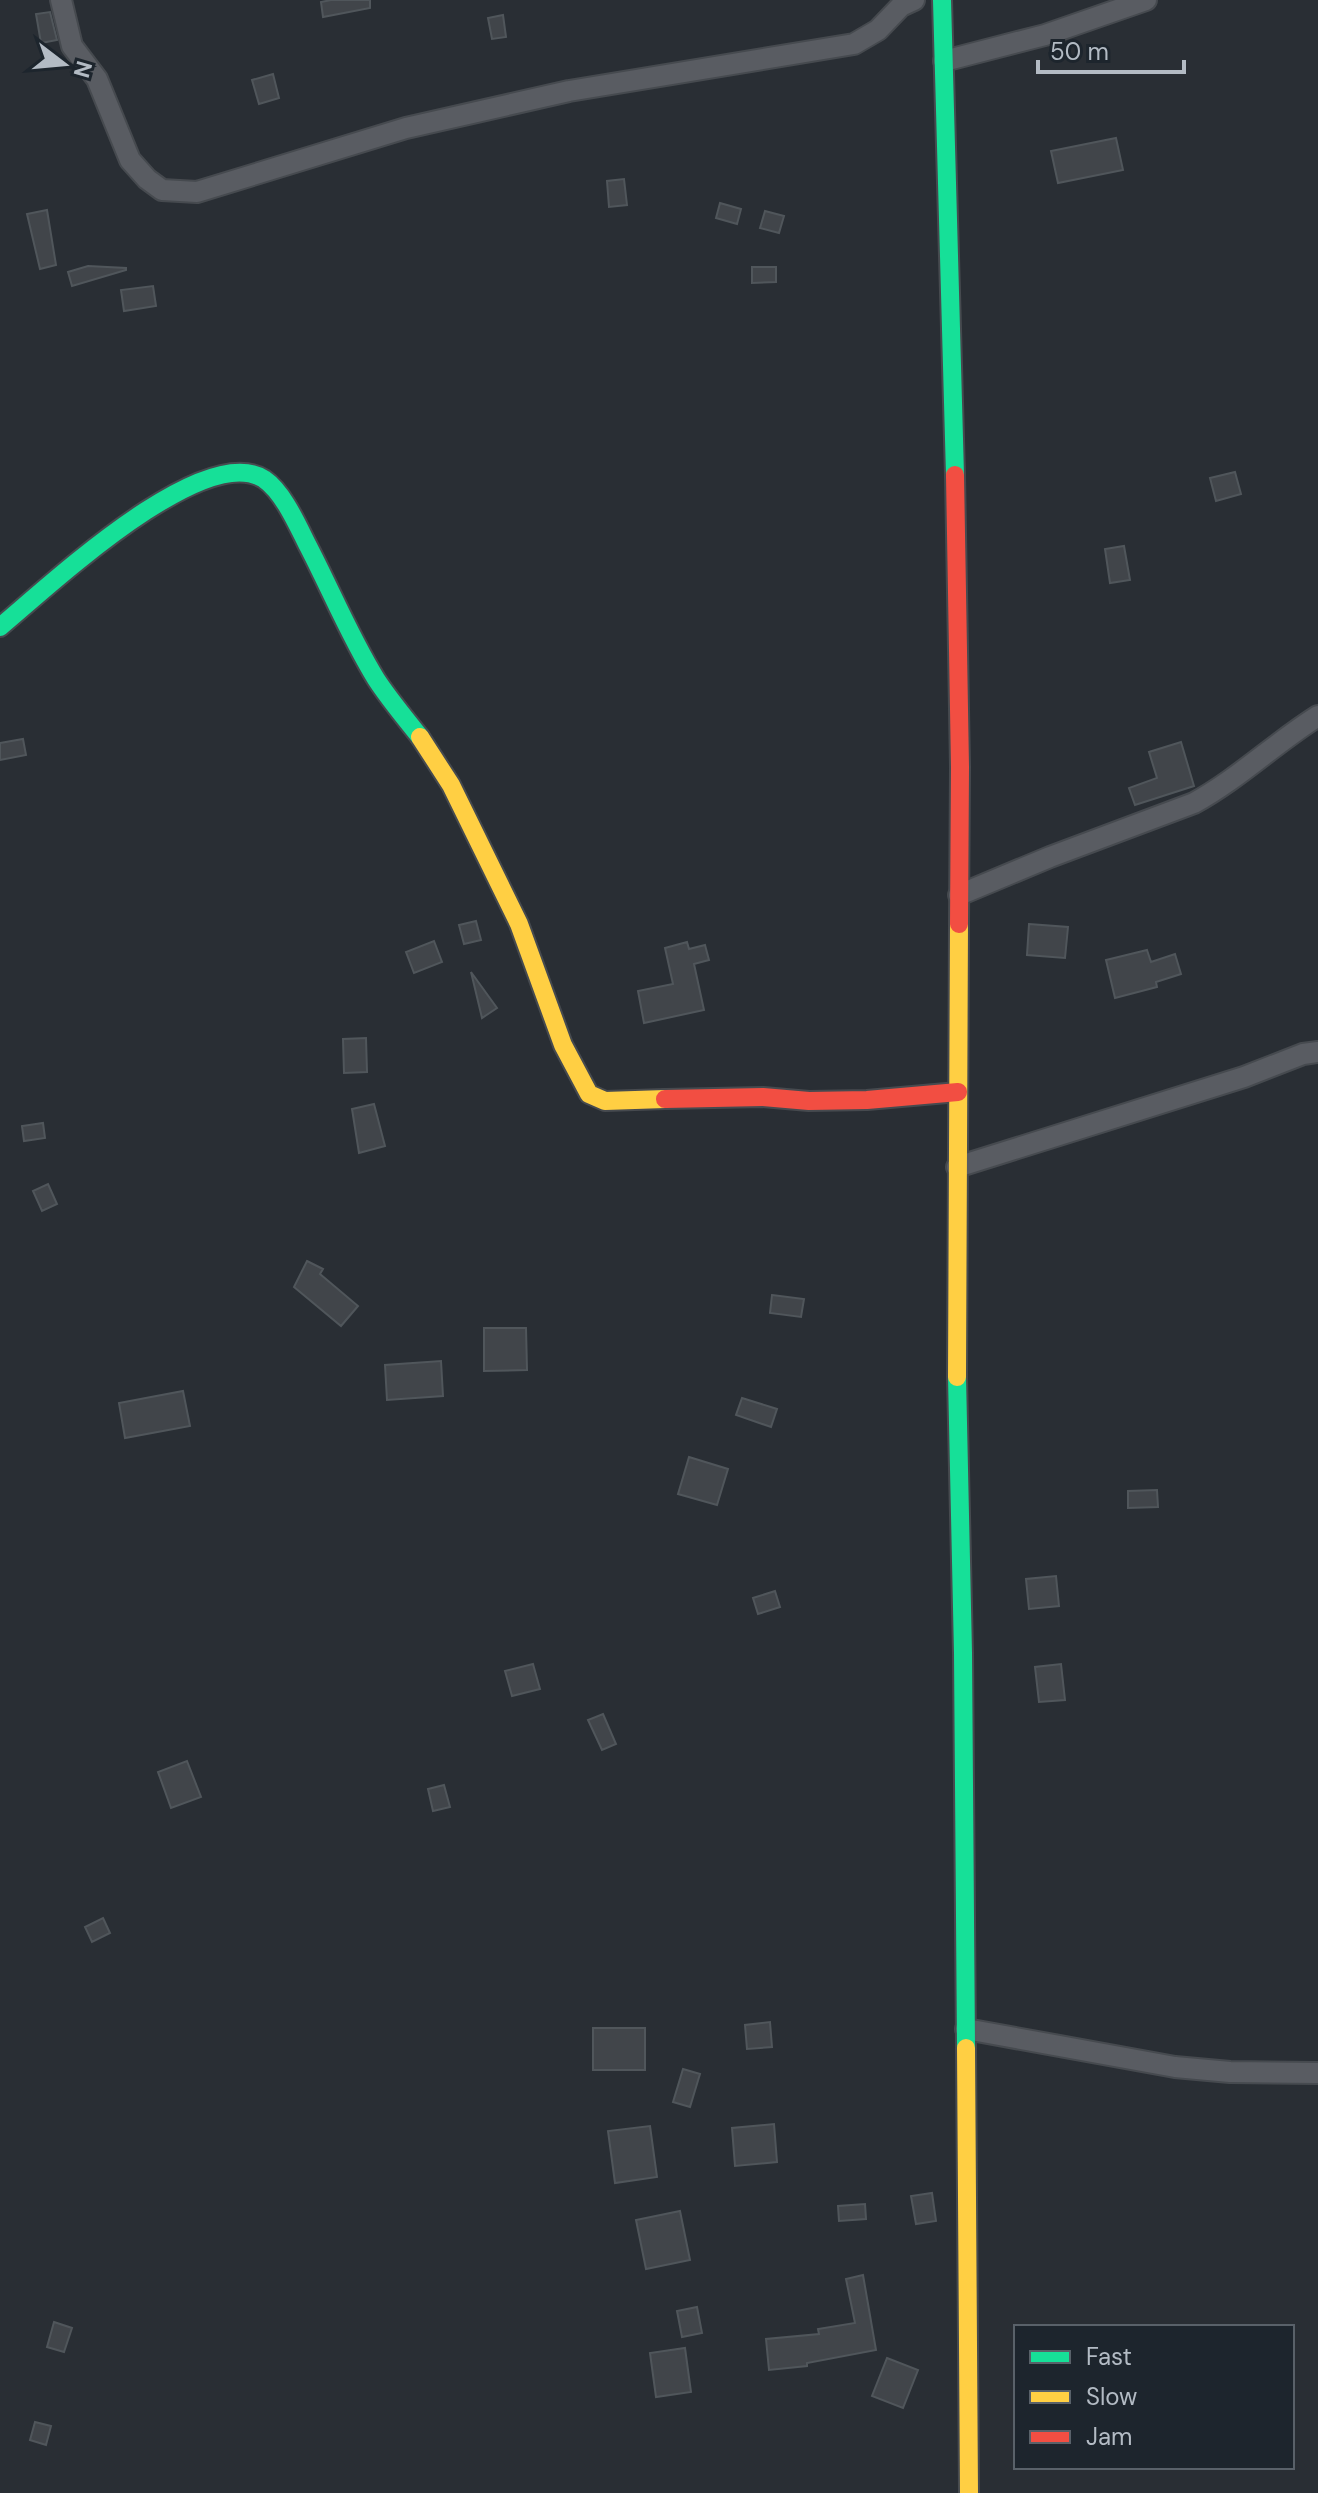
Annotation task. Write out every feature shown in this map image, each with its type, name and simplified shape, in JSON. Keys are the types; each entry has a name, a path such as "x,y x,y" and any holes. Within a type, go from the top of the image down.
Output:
{"street":[{"path":"61,0 72,46 97,79 130,160 162,190 180,193 197,192 406,128 569,91 854,44 878,30 901,6 914,0"},
{"path":"944,61 1045,35 1146,0"},
{"path":"941,1 956,495 959,895 957,1369 963,1653 969,2493"},
{"path":"0,627 89,552 167,497 224,472 243,472 264,479 287,505 376,679 451,785 519,924 563,1045 589,1094 605,1101 622,1102 763,1097 809,1101 867,1100 958,1092"},
{"path":"959,895 1194,803 1318,716"},
{"path":"957,1167 1244,1077 1303,1054 1318,1052"},
{"path":"966,2029 1175,2067 1230,2072 1318,2073"}],"building":[{"path":"370,0 370,8 323,17 321,2"},
{"path":"50,12 57,40 41,43 36,14"},
{"path":"503,15 506,37 492,39 488,18"},
{"path":"273,74 279,98 259,104 252,80"},
{"path":"1116,138 1123,170 1058,183 1051,151"},
{"path":"624,179 627,205 609,207 607,181"},
{"path":"720,203 741,209 737,224 716,218"},
{"path":"47,210 56,265 40,269 27,214"},
{"path":"765,211 784,216 779,233 760,228"},
{"path":"88,266 126,270 72,286 68,272"},
{"path":"752,267 776,267 776,282 752,283"},
{"path":"153,286 156,306 124,311 121,290"},
{"path":"1235,472 1241,494 1216,501 1210,478"},
{"path":"1124,546 1130,580 1110,583 1105,549"},
{"path":"23,739 26,755 0,760 0,743"},
{"path":"1181,742 1194,786 1135,805 1129,788 1157,778 1149,752"},
{"path":"476,921 481,940 464,944 459,925"},
{"path":"1029,924 1068,927 1065,958 1027,955"},
{"path":"434,941 442,962 414,973 406,952"},
{"path":"687,942 689,949 705,945 709,960 694,964 704,1010 644,1023 638,991 673,984 665,948"},
{"path":"1147,950 1151,962 1175,954 1181,974 1156,982 1157,987 1115,998 1106,960"},
{"path":"471,972 497,1008 482,1018"},
{"path":"366,1038 367,1072 344,1073 343,1039"},
{"path":"374,1104 385,1146 359,1153 352,1109"},
{"path":"43,1123 45,1138 24,1141 22,1126"},
{"path":"48,1184 57,1204 42,1211 33,1191"},
{"path":"307,1261 323,1269 320,1274 358,1306 341,1326 294,1287"},
{"path":"772,1295 804,1299 801,1317 770,1313"},
{"path":"484,1328 526,1328 527,1370 484,1371"},
{"path":"441,1361 443,1396 387,1400 385,1365"},
{"path":"183,1391 190,1426 125,1438 119,1403"},
{"path":"742,1398 777,1409 771,1427 736,1415"},
{"path":"689,1457 728,1469 717,1505 678,1494"},
{"path":"1157,1490 1158,1507 1128,1508 1128,1491"},
{"path":"1056,1576 1059,1606 1029,1609 1026,1579"},
{"path":"775,1591 780,1607 758,1614 753,1598"},
{"path":"533,1664 540,1689 512,1696 505,1671"},
{"path":"1061,1664 1065,1700 1039,1702 1035,1667"},
{"path":"603,1714 616,1744 602,1750 588,1720"},
{"path":"187,1761 201,1797 171,1808 158,1772"},
{"path":"444,1785 450,1807 433,1811 428,1789"},
{"path":"103,1918 110,1933 92,1942 85,1927"},
{"path":"770,2022 772,2047 747,2049 745,2025"},
{"path":"593,2028 645,2028 645,2070 593,2070"},
{"path":"683,2069 700,2074 690,2107 673,2102"},
{"path":"774,2124 777,2162 735,2166 732,2128"},
{"path":"650,2126 657,2177 615,2183 608,2131"},
{"path":"932,2193 936,2221 916,2224 911,2196"},
{"path":"865,2204 866,2219 839,2221 838,2206"},
{"path":"680,2211 690,2260 646,2269 636,2220"},
{"path":"863,2275 876,2350 807,2363 807,2366 769,2370 766,2339 819,2334 818,2329 855,2323 846,2279"},
{"path":"697,2307 702,2333 682,2337 677,2311"},
{"path":"54,2322 72,2328 64,2352 47,2347"},
{"path":"685,2348 691,2392 656,2397 650,2353"},
{"path":"887,2358 918,2370 903,2408 872,2396"},
{"path":"35,2422 51,2426 46,2445 30,2440"}],"traffic: fast":[{"path":"942,0 955,475"},
{"path":"0,627 88,553 166,499 203,480 237,473 264,479 289,509 376,679 420,737"},
{"path":"957,1377 966,2048"}],"traffic: slow":[{"path":"420,737 451,785 519,924 563,1045 589,1094 605,1101 665,1099"},
{"path":"957,1377 959,924"},
{"path":"966,2048 969,2493"}],"traffic: jam":[{"path":"955,475 959,924"},
{"path":"665,1099 763,1097 809,1101 867,1100 958,1092"}]}
